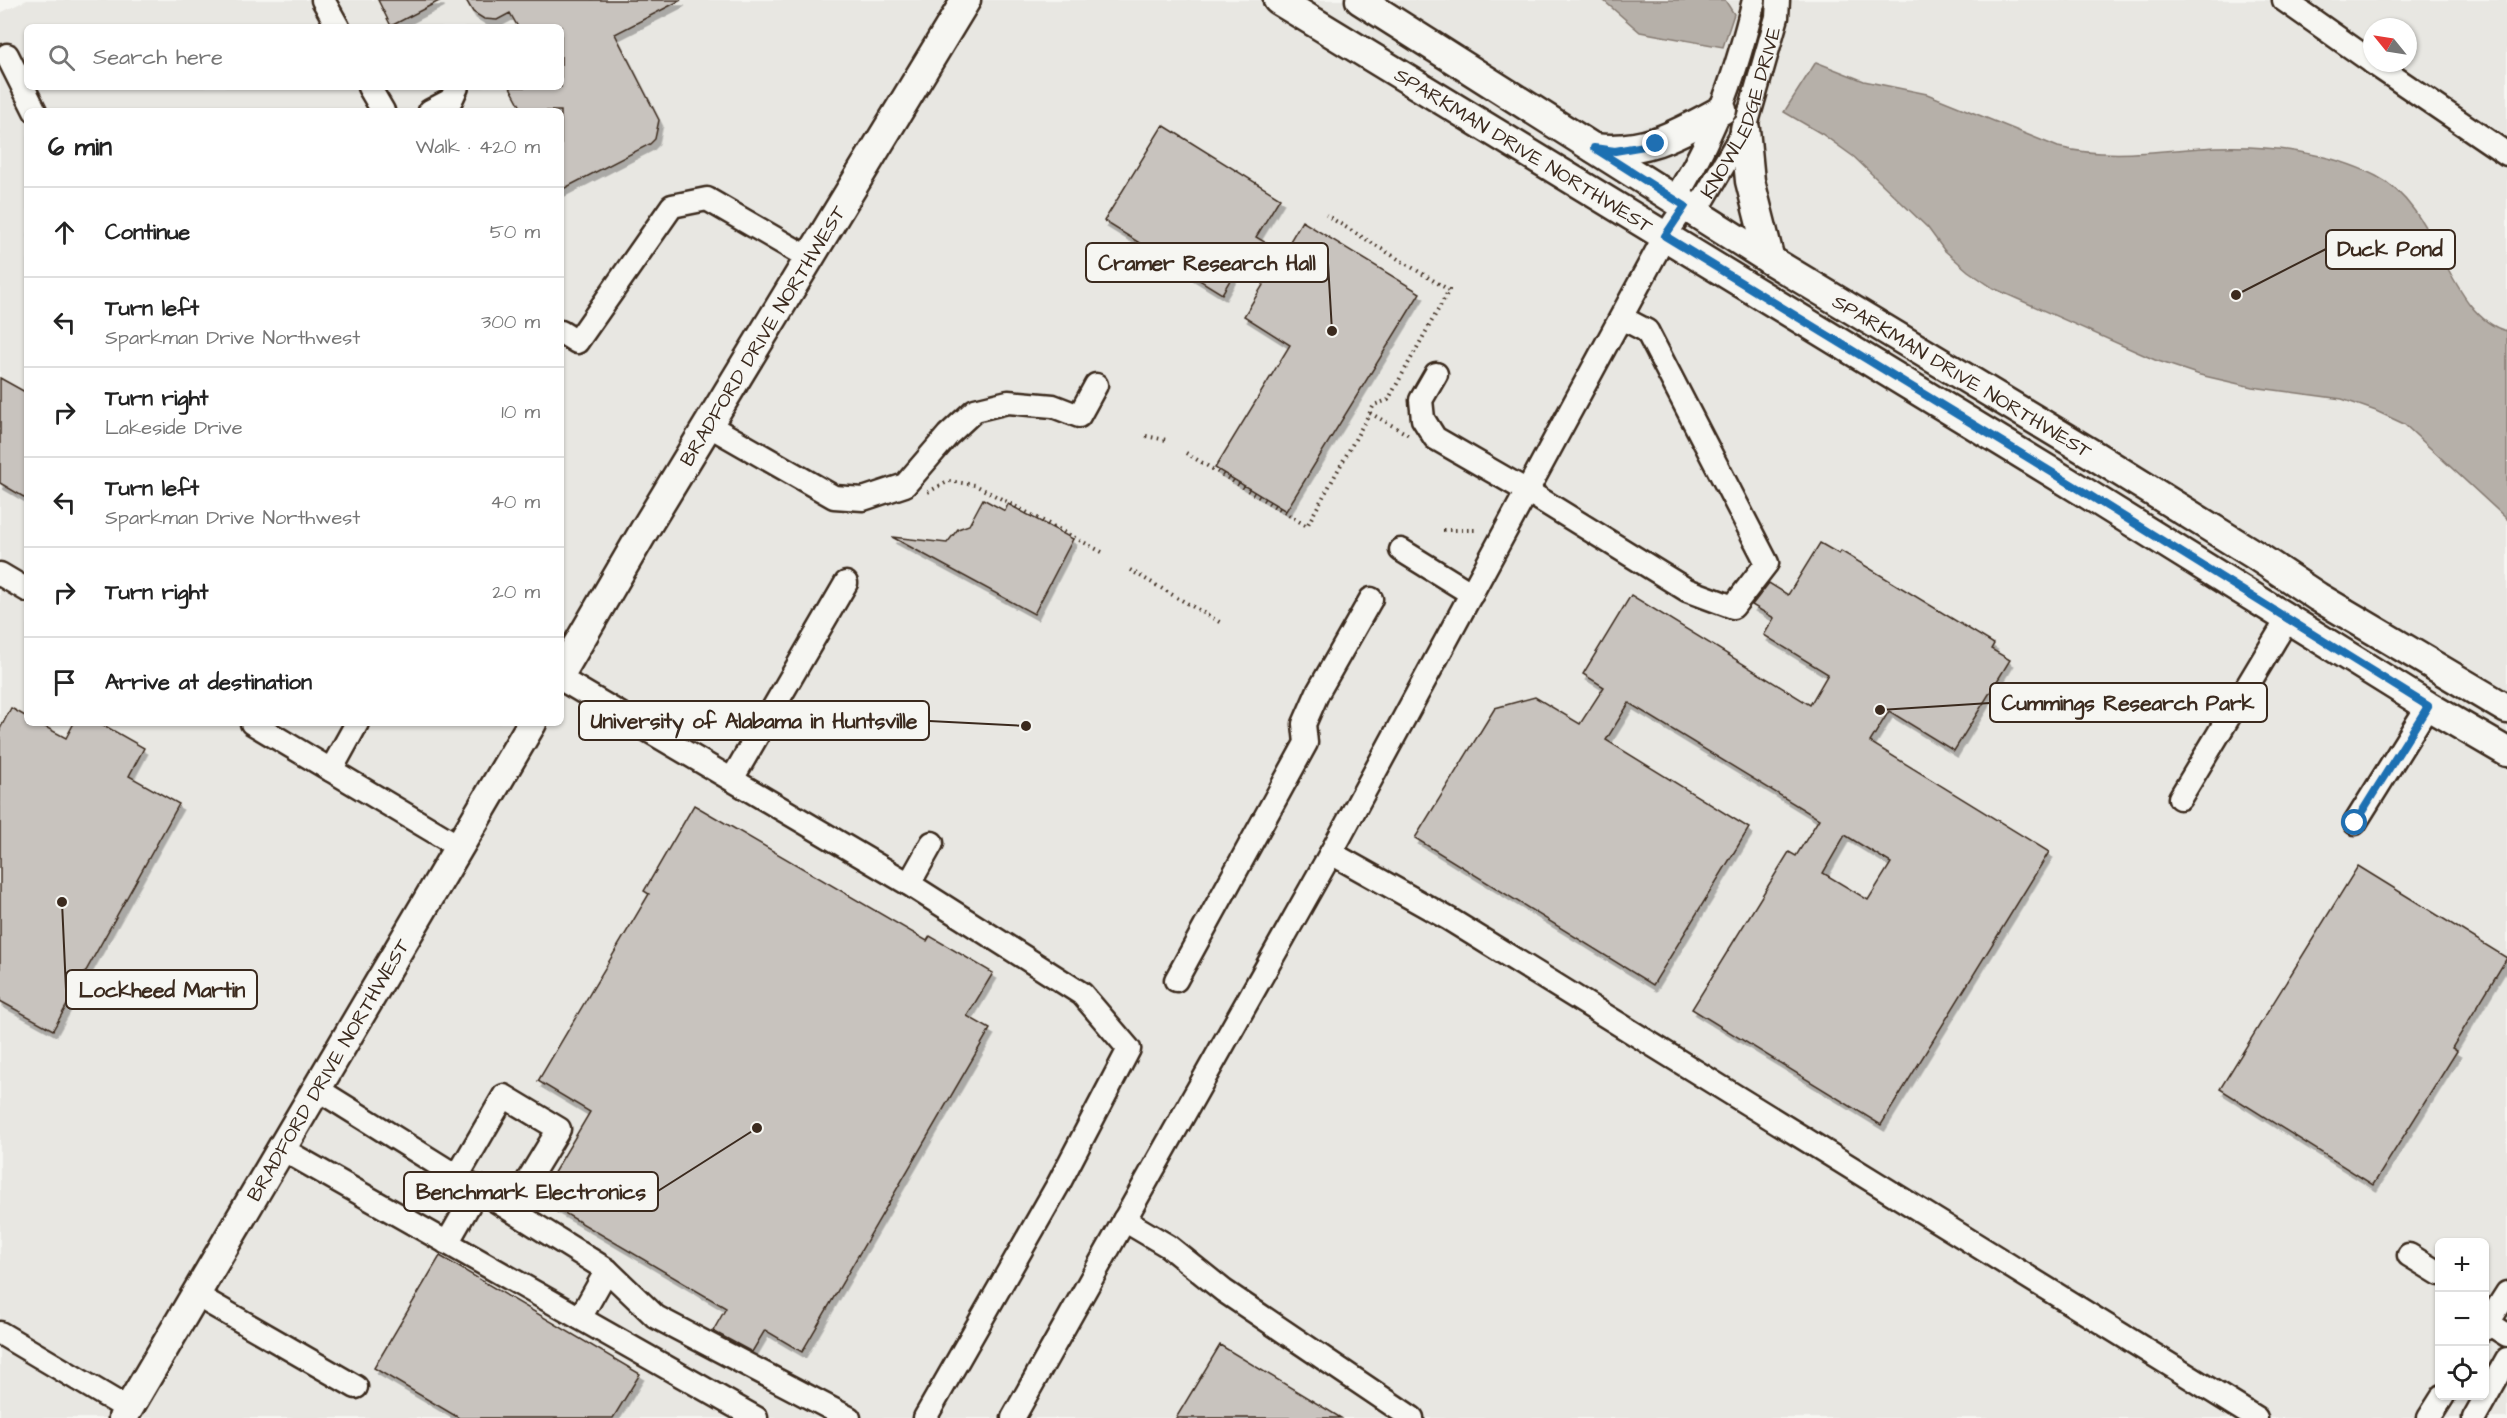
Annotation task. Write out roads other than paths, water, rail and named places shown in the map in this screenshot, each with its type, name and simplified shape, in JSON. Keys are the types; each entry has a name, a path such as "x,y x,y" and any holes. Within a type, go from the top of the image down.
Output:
{"main road":[{"name":"BRADFORD DRIVE NORTHWEST","path":"564,668 708,425 966,0"},
{"name":"SPARKMAN DRIVE NORTHWEST","path":"1278,0 2089,495 2287,620 2507,752"},
{"name":"SPARKMAN DRIVE NORTHWEST","path":"1360,0 1770,260 2123,473 2318,597 2507,709"},
{"path":"1594,148 1615,151 1656,144 1722,110"},
{"path":"1745,129 1750,181 1770,260"},
{"name":"BRADFORD DRIVE NORTHWEST","path":"126,1413 530,726"}],"street":[{"path":"323,0 336,24"},
{"name":"KNOWLEDGE DRIVE","path":"1754,0 1739,60 1722,110 1705,149 1681,189 1685,206 1702,201 1745,129 1777,17 1778,0"},
{"path":"2284,0 2363,56"},
{"path":"7,55 24,89"},
{"path":"2386,72 2507,154"},
{"path":"24,90 34,108"},
{"path":"371,90 381,108"},
{"path":"436,108 451,100 456,90"},
{"path":"564,334 577,342 672,206 707,199 809,258"},
{"path":"1013,1418 1331,853 1665,236 1685,206"},
{"path":"1436,374 1421,400 1423,419 1435,438 1527,491 1687,590 1733,607 1767,563 1647,331 1622,318"},
{"path":"708,425 834,497 863,499 905,485 948,435 975,410 1008,402 1053,406 1079,416 1096,385"},
{"path":"1401,550 1472,594"},
{"path":"0,574 24,588"},
{"path":"732,780 846,583"},
{"path":"1176,980 1306,743 1304,724 1318,692 1371,599"},
{"path":"2180,798 2287,620"},
{"path":"564,681 909,884 1082,994 1129,1049 1058,1185 925,1418"},
{"path":"2355,823 2428,706"},
{"path":"257,726 460,846"},
{"path":"331,770 355,726"},
{"path":"909,884 932,843"},
{"path":"1331,853 1449,920 2221,1408 2256,1418"},
{"path":"317,1089 479,1187 607,1270 656,1317 849,1418"},
{"path":"458,1175 504,1096 559,1129 511,1208"},
{"path":"282,1149 756,1418"},
{"path":"447,1242 479,1187"},
{"path":"1124,1220 1168,1246 1224,1291 1412,1418"},
{"path":"2409,1255 2435,1271"},
{"path":"580,1318 607,1270"},
{"path":"196,1294 356,1387"},
{"path":"0,1333 126,1413"},
{"path":"2474,1418 2507,1359"},
{"path":"2429,1418 2440,1400"}],"place":[{"name":"Duck Pond","path":"2236,295"},
{"name":"Cramer Research Hall","path":"1332,331"},
{"name":"Cummings Research Park","path":"1880,710"},
{"name":"University of Alabama in Huntsville","path":"1026,726"},
{"name":"Lockheed Martin","path":"62,902"},
{"name":"Benchmark Electronics","path":"757,1128"}]}
